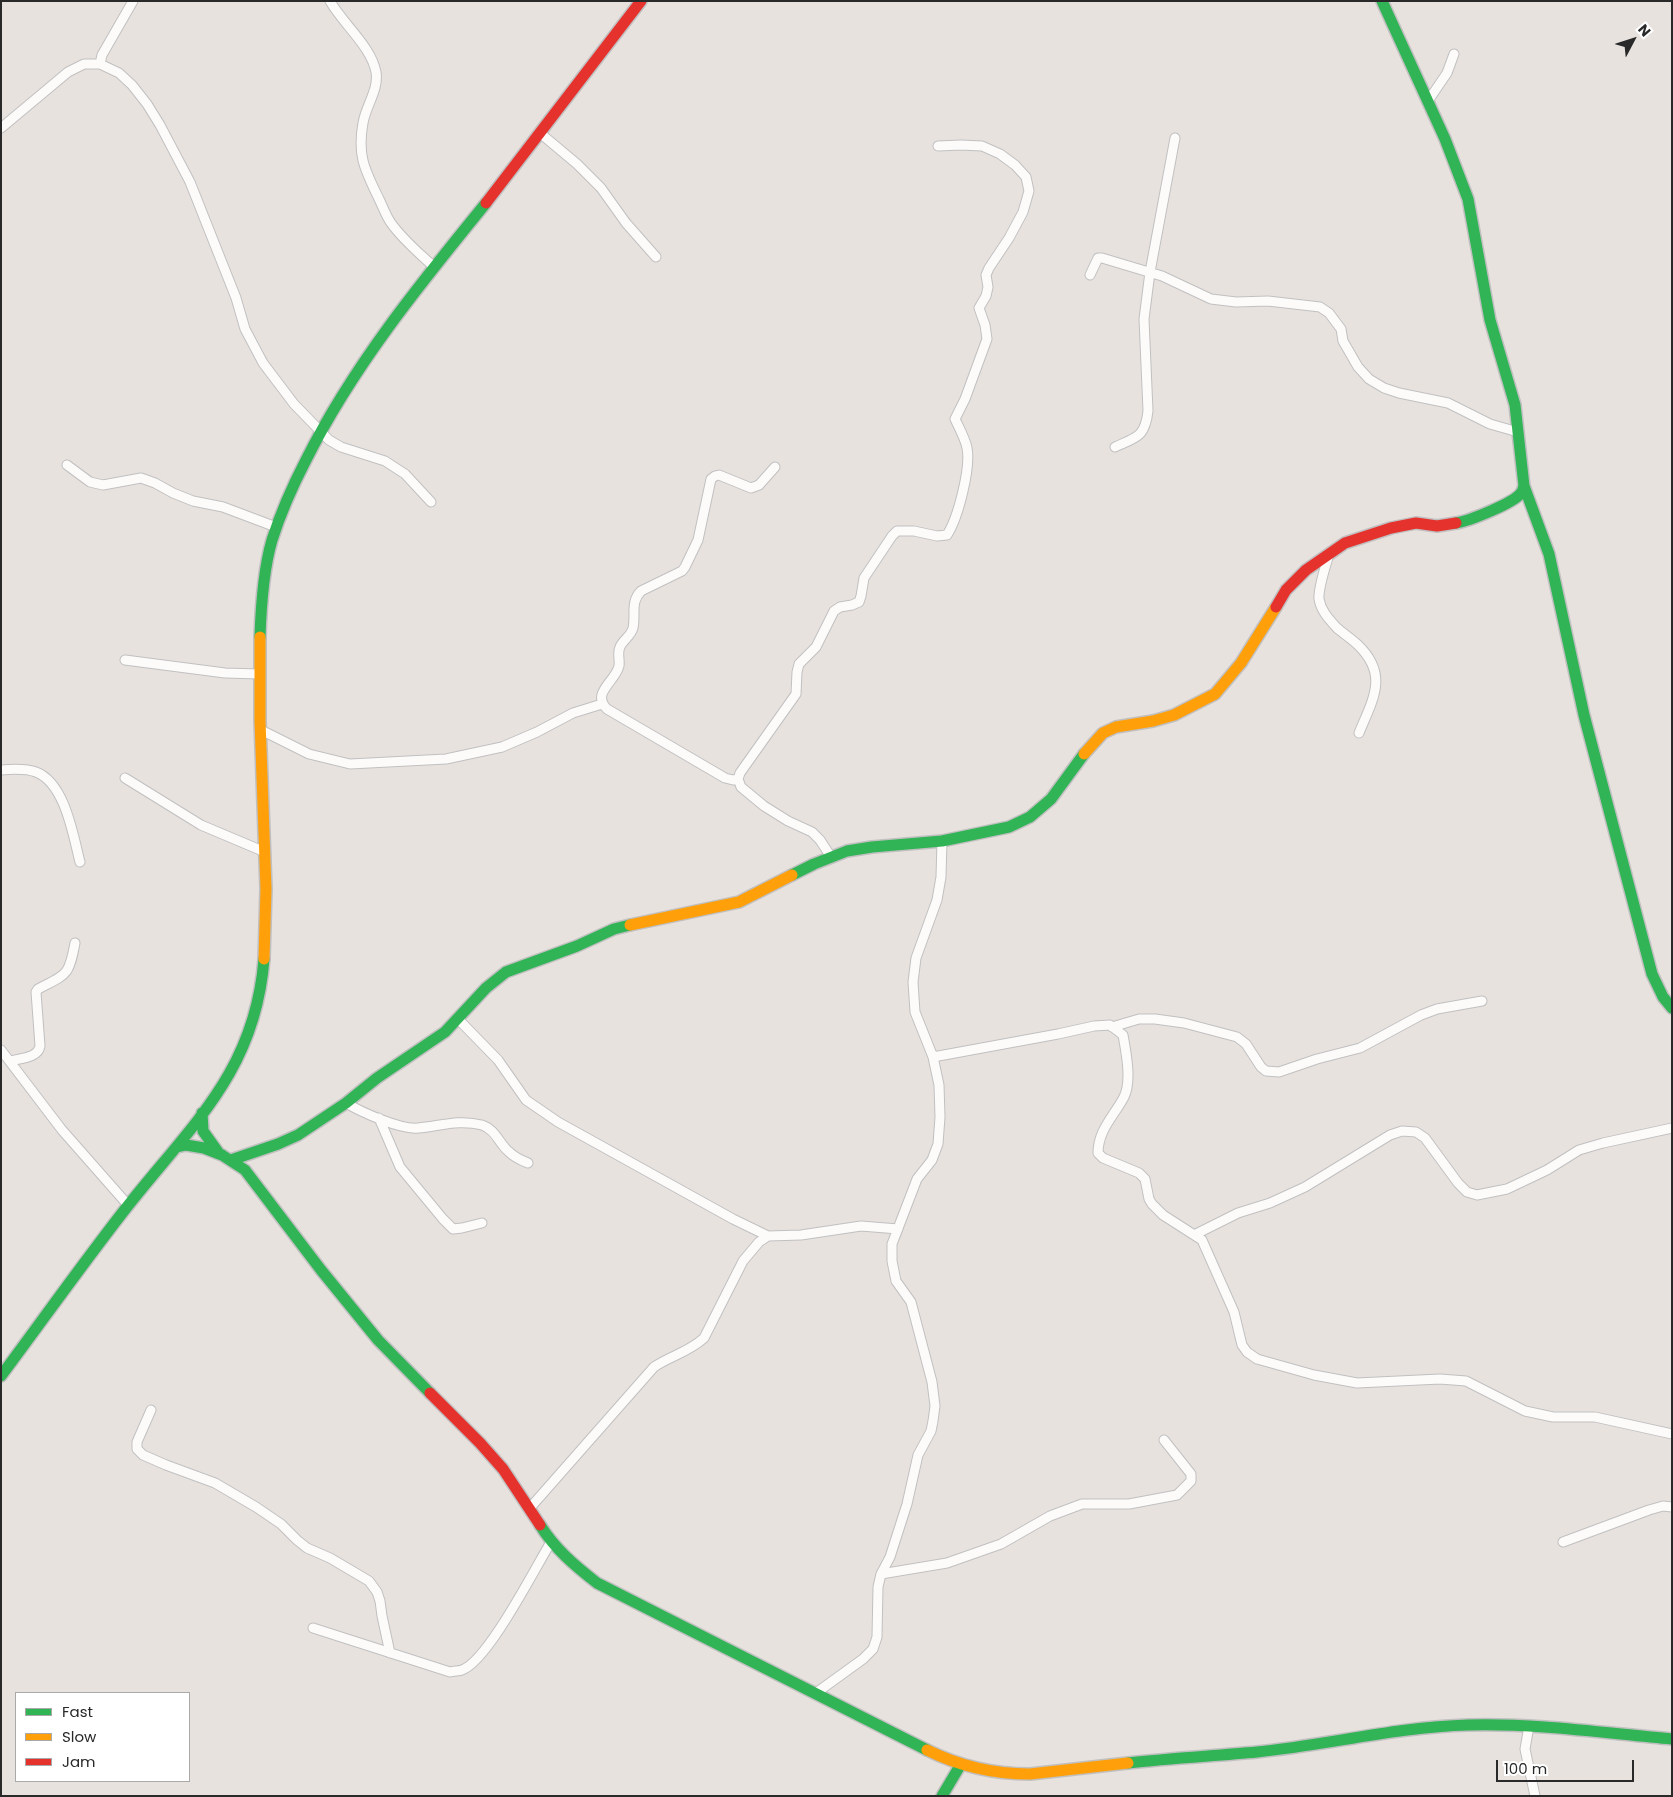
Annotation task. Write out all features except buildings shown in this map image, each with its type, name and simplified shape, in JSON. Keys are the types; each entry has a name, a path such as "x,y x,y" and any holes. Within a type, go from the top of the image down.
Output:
{"main road":[{"path":"1,1376 128,1205 177,1148 218,1094 235,1068 250,1032 263,974 267,902 259,674 262,589 268,555 276,527 321,430 358,368 398,313 641,1"},
{"path":"1382,1 1445,139 1468,199 1490,320 1515,406 1524,486 1549,554 1584,715 1652,974 1663,997 1672,1008"},
{"path":"231,1160 298,1135 346,1104 376,1078 445,1032 486,988 506,972 577,946 614,929 739,902 805,868 847,851 942,841 1009,827 1030,817 1051,799 1088,749 1103,733 1116,728 1174,715 1215,694 1241,663 1286,590 1306,570 1329,554 1345,544 1391,528 1416,523 1438,526 1465,522 1508,502 1521,494 1524,486"},
{"path":"202,1113 203,1131 220,1154"},
{"path":"177,1148 189,1145 220,1154 245,1170 321,1270 378,1340 480,1443 502,1469 551,1542 570,1562 597,1583 936,1755 975,1769 1007,1775 1178,1757 1257,1752 1414,1729 1476,1725 1529,1726 1672,1739"},
{"path":"942,1796 961,1764"}],"street":[{"path":"100,64 102,55 133,1"},
{"path":"330,1 358,39 375,68 377,79 363,121 361,140 361,157 366,172 390,222 434,266"},
{"path":"1428,101 1447,73 1454,54"},
{"path":"1,128 68,72 84,64 100,64 119,73 132,86 160,125 190,182 250,338 263,363 294,404 329,440 340,447 384,461 405,474 431,502"},
{"path":"540,133 601,188 626,223 656,257"},
{"path":"1115,447 1141,434 1147,422 1144,318 1150,272 1175,138"},
{"path":"831,857 820,840 812,832 788,821 764,806 741,787 738,778 778,717 796,694 799,664 816,647 834,611 840,607 852,606 858,602 862,596 864,578 892,536 897,531 914,531 937,536 947,535 953,526 967,472 968,455 967,445 955,418 965,399 987,338 979,308 986,296 988,286 986,276 1023,212 1028,191 1026,178 1015,165 1000,154 982,146 938,146"},
{"path":"1090,275 1096,261 1102,258 1162,276 1211,299 1236,302 1268,301 1320,307 1329,313 1341,329 1343,341 1358,367 1369,379 1384,388 1399,393 1448,403 1490,424 1518,432"},
{"path":"67,465 90,482 103,485 141,478 156,482 173,493 193,500 223,506 276,527"},
{"path":"602,704 603,693 617,672 620,647 633,628 636,596 641,591 682,571 685,567 698,540 711,480 719,475 751,488 759,485 775,467"},
{"path":"1329,554 1319,597 1322,609 1328,619 1358,645 1369,658 1376,672 1376,689 1359,733"},
{"path":"125,660 225,673 259,674"},
{"path":"602,704 648,734 725,778 733,780 738,778"},
{"path":"261,730 309,754 350,764 446,759 502,747 537,732 573,713 602,704"},
{"path":"1,770 16,769 36,772 49,780 59,794 68,816 80,862"},
{"path":"125,778 202,825 265,852"},
{"path":"816,1693 863,1659 873,1649 877,1638 878,1587 881,1574 890,1557 907,1504 918,1455 931,1431 935,1406 932,1382 911,1302 896,1281 892,1261 892,1244 917,1179 932,1160 938,1144 940,1085 915,1012 913,982 916,958 937,900 941,877 942,841"},
{"path":"10,1061 35,1054 39,1051 36,992 38,989 64,975 71,965 75,943"},
{"path":"1112,1027 1139,1019 1184,1022 1237,1037 1246,1044 1260,1067 1266,1071 1279,1072 1316,1059 1360,1048 1421,1015 1437,1009 1482,1001"},
{"path":"458,1019 498,1060 526,1100 558,1122 733,1219 768,1236 801,1235 860,1226 898,1228"},
{"path":"932,1058 1094,1026 1110,1025 1122,1035 1126,1050 1128,1075 1125,1096 1104,1130 1098,1143 1098,1153 1102,1158 1139,1173 1145,1179 1149,1199 1152,1204 1163,1215 1196,1234 1206,1246 1234,1312 1242,1345 1247,1352 1258,1359 1314,1375 1357,1383 1440,1379 1466,1381 1525,1411 1553,1417 1595,1417 1672,1434"},
{"path":"1,1050 62,1130 128,1205"},
{"path":"346,1104 406,1128 417,1128 448,1122 468,1122 484,1126 496,1134 507,1150 516,1158 528,1163"},
{"path":"379,1118 400,1167 443,1219 454,1229 482,1223"},
{"path":"1196,1234 1238,1213 1270,1203 1305,1187 1390,1135 1402,1131 1416,1132 1425,1138 1458,1183 1467,1192 1477,1195 1507,1189 1547,1170 1579,1150 1672,1128"},
{"path":"529,1509 654,1367 665,1359 695,1346 704,1338 743,1261 759,1242 768,1236"},
{"path":"151,1410 137,1442 137,1449 143,1455 215,1483 273,1519 307,1548 330,1558 369,1581 380,1600 390,1653"},
{"path":"881,1574 947,1564 1001,1544 1050,1516 1082,1504 1129,1504 1177,1495 1190,1481 1191,1474 1164,1440"},
{"path":"1564,1542 1649,1510 1663,1506 1672,1507"},
{"path":"313,1628 450,1672 462,1670 474,1662 496,1636 551,1542"},
{"path":"1529,1726 1525,1749 1535,1796"}],"traffic: fast":[{"path":"1382,1 1445,139 1468,199 1490,320 1515,405 1524,486 1522,491 1510,502 1456,523"},
{"path":"260,637 263,588 272,540 283,509 306,460 325,425 366,359 412,295 486,203"},
{"path":"1524,486 1549,554 1584,715 1652,974 1663,997 1672,1008"},
{"path":"792,875 847,851 942,841 1009,827 1030,817 1051,799 1084,754"},
{"path":"231,1160 298,1135 346,1103 377,1078 445,1032 486,988 506,972 577,946 614,929 630,925"},
{"path":"1,1376 107,1232 215,1097 233,1067 247,1035 258,999 264,959"},
{"path":"202,1113 203,1131 218,1152"},
{"path":"177,1147 186,1145 204,1148 222,1155 245,1170 321,1270 378,1340 430,1393"},
{"path":"540,1525 552,1542 580,1570 597,1583 927,1750"},
{"path":"1128,1763 1257,1752 1441,1726 1494,1725 1544,1727 1672,1739"},
{"path":"942,1796 961,1764"}],"traffic: slow":[{"path":"1084,754 1103,733 1116,727 1153,721 1174,715 1215,694 1241,663 1276,607"},
{"path":"260,637 260,721 266,889 264,959"},
{"path":"630,925 739,902 792,875"},
{"path":"927,1750 964,1765 990,1771 1017,1774 1128,1763"}],"traffic: jam":[{"path":"486,203 641,1"},
{"path":"1276,607 1286,590 1306,570 1345,543 1391,528 1416,523 1437,526 1456,523"},
{"path":"430,1393 503,1469 540,1525"}]}
